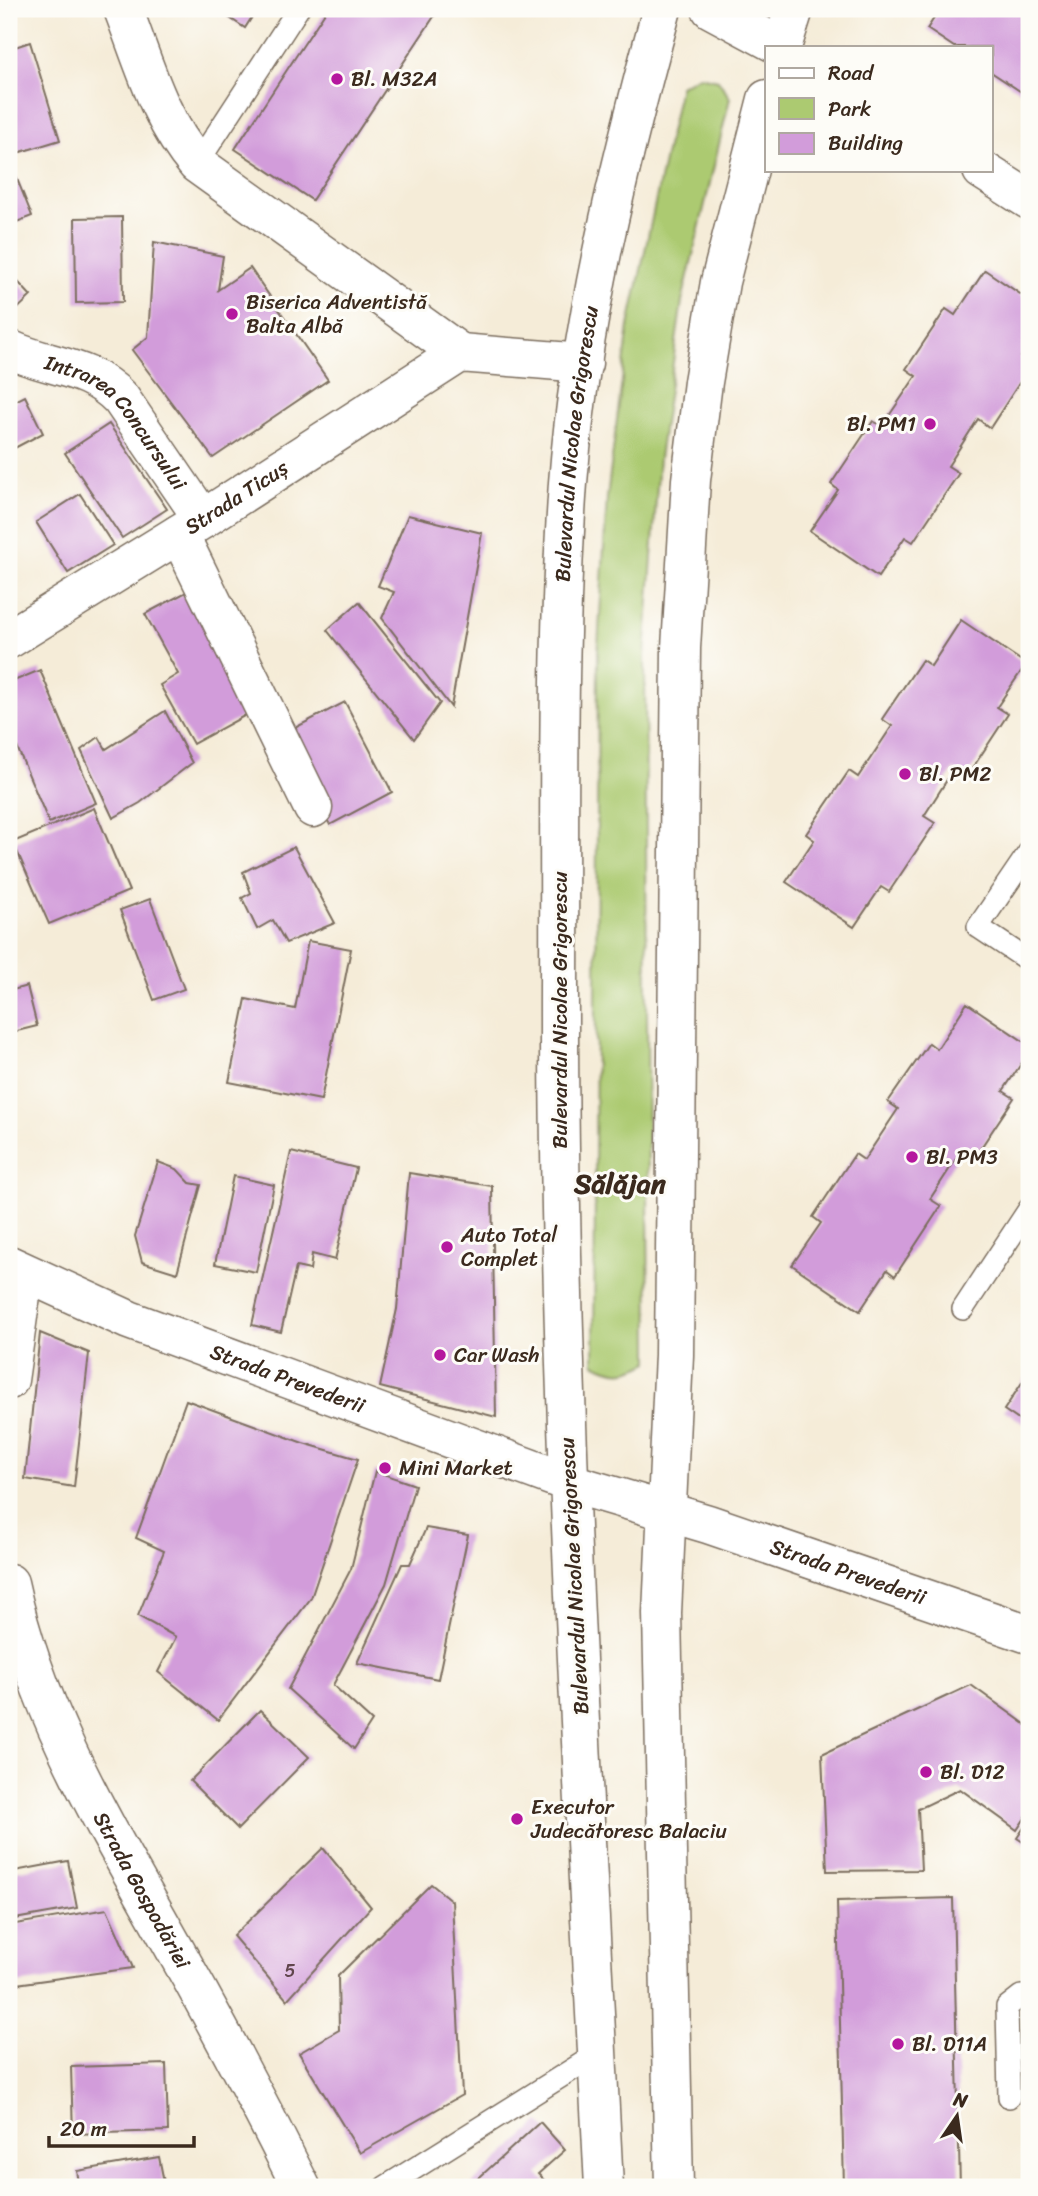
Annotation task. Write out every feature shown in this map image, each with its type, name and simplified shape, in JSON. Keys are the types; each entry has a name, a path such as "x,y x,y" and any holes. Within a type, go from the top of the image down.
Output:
{"main road":[{"path":"123,9 165,119 178,142 197,164 460,353 583,363"},
{"name":"Bulevardul Nicolae Grigorescu","path":"604,2187 564,1368 559,1060 560,653 568,479 583,363 607,234 662,9"},
{"path":"711,9 780,46"},
{"path":"782,46 794,9"},
{"path":"674,2187 663,1784 662,1613 674,1355 681,648 691,480 720,282 765,107"},
{"path":"985,172 1029,200"},
{"name":"Intrarea Concursului","path":"9,349 36,362 89,374 106,383 121,399 191,527 313,808"},
{"name":"Strada Ticuș","path":"9,639 191,527 460,353"},
{"path":"9,1380 16,1269"},
{"name":"Strada Prevederii","path":"16,1269 129,1320 570,1483 841,1568 1029,1634"},
{"name":"Strada Gospodăriei","path":"9,1583 18,1628 44,1700 78,1777 223,2033 301,2187"}],"lane":[{"path":"197,164 298,9"},
{"path":"1029,852 978,927 1029,961"},
{"path":"963,1309 1029,1209"},
{"path":"1009,2096 1007,2007 1021,1996 1029,1997"},
{"path":"385,2187 597,2054"}],"green space":[{"path":"699,76 718,80 730,98 682,301 659,458 645,656 649,1362 622,1372 594,1363 598,648 607,497 629,326 680,86"}],"building":[{"path":"216,9 257,9 245,28"},
{"name":"Bl. M32A","path":"327,9 439,9 312,200 235,149"},
{"path":"940,9 1029,9 1029,97 992,73 992,46 952,46 927,29"},
{"path":"30,42 60,140 11,155 9,49"},
{"path":"9,159 32,216 9,225"},
{"path":"122,217 123,302 76,303 75,218"},
{"path":"154,242 223,256 218,290 250,268 328,380 213,458 132,350 148,337"},
{"name":"Bl. PM1","path":"985,270 1029,300 1029,345 1021,357 1029,362 1029,368 990,428 978,419 948,466 959,473 913,542 905,537 878,577 810,531 838,490 831,484 873,421 882,426 916,376 906,369 946,309 955,315"},
{"path":"9,272 31,296 9,317"},
{"path":"25,396 43,433 9,451 9,404"},
{"path":"109,424 167,509 122,538 65,453"},
{"path":"80,494 113,545 68,573 36,522"},
{"path":"408,515 482,533 451,707 382,618 394,592 378,586"},
{"path":"190,590 255,710 193,744 160,685 178,674 145,614"},
{"path":"359,602 440,703 414,739 327,630"},
{"name":"Bl. PM2","path":"961,620 1026,664 997,707 1008,714 966,778 954,769 924,816 935,823 889,892 881,887 854,927 786,882 814,840 806,834 849,771 858,777 892,726 882,719 922,660 931,666"},
{"path":"40,670 96,803 49,823 9,728 9,683"},
{"path":"345,702 392,792 330,825 283,734"},
{"path":"165,711 192,763 140,803 113,818 81,750 99,737 106,749"},
{"path":"94,808 129,891 49,924 13,842"},
{"path":"294,847 335,923 286,943 273,920 257,929 242,898 251,893 243,872"},
{"path":"150,899 184,989 154,1000 120,910"},
{"path":"308,941 351,949 321,1100 229,1082 246,999 295,1009"},
{"path":"27,986 37,1026 9,1033 9,991"},
{"name":"Bl. PM3","path":"967,1003 1029,1045 1029,1052 1003,1091 1014,1098 972,1161 960,1153 930,1199 941,1206 895,1276 887,1270 860,1311 792,1265 821,1223 813,1217 855,1154 864,1160 898,1109 888,1102 929,1043 937,1049"},
{"path":"291,1152 356,1168 335,1260 312,1254 310,1270 296,1267 281,1332 252,1325"},
{"path":"158,1162 177,1169 190,1183 201,1185 177,1273 142,1262 135,1236"},
{"path":"409,1173 492,1186 496,1417 380,1387 397,1309"},
{"path":"233,1176 274,1185 256,1272 215,1264"},
{"path":"40,1333 89,1353 74,1487 25,1479"},
{"path":"1029,1372 1029,1427 1004,1410"},
{"path":"186,1400 303,1443 358,1459 311,1598 218,1720 158,1672 176,1637 138,1616 164,1551 136,1538"},
{"path":"375,1471 415,1485 386,1584 333,1685 372,1721 354,1749 288,1689 351,1569"},
{"path":"426,1528 468,1535 438,1679 357,1663 402,1564 410,1564"},
{"name":"Bl. D12","path":"971,1685 1029,1727 1029,1812 1017,1830 960,1789 918,1809 921,1870 827,1871 822,1754"},
{"path":"260,1710 309,1757 238,1829 190,1781"},
{"path":"1029,1820 1029,1846 1017,1838"},
{"path":"323,1848 371,1907 287,2000 233,1936"},
{"path":"68,1861 77,1908 9,1920 9,1872"},
{"path":"431,1884 452,1901 462,2095 360,2153 299,2053 339,2030 338,1976"},
{"name":"Bl. D11A","path":"953,1898 960,2187 844,2187 837,1901"},
{"path":"107,1909 133,1968 9,1985 9,1925"},
{"path":"166,2064 168,2131 73,2134 71,2067"},
{"path":"540,2122 565,2150 538,2174 551,2187 471,2185"},
{"path":"159,2157 165,2187 80,2187 77,2171"}],"place":[{"name":"Bl. M32A","path":"337,79"},
{"name":"Biserica Adventistă Balta Albă","path":"232,314"},
{"name":"Bl. PM1","path":"930,424"},
{"name":"Bl. PM2","path":"905,774"},
{"name":"Bl. PM3","path":"912,1157"},
{"name":"Auto Total Complet","path":"447,1247"},
{"name":"Car Wash","path":"440,1355"},
{"name":"Mini Market","path":"385,1468"},
{"name":"Bl. D12","path":"926,1772"},
{"name":"Executor Judecătoresc Balaciu","path":"517,1819"},
{"name":"Bl. D11A","path":"898,2044"}],"district":[{"name":"Sălăjan","path":"620,1183"}]}
